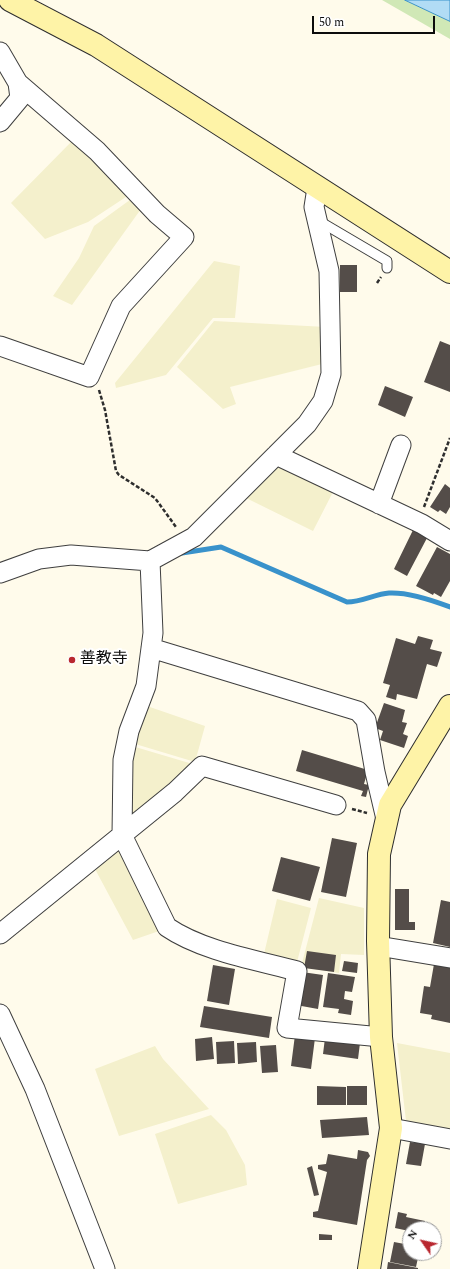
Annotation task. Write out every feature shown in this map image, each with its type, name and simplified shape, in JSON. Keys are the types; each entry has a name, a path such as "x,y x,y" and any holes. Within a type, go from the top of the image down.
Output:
{"street":[{"path":"10,0 96,45 450,272"},
{"path":"0,52 18,83 97,151 157,214 184,236 121,306 89,378 0,346"},
{"path":"0,122 20,98 18,83"},
{"path":"0,573 39,559 71,555 150,561 194,537 307,424 323,401 331,374 329,271 314,208 317,188"},
{"path":"379,504 401,445"},
{"path":"276,455 418,522 450,541"},
{"path":"150,561 153,632 146,686 129,731 123,760 122,835 167,927 177,933 218,949 297,971 287,1028 381,1037"},
{"path":"151,648 358,711 366,720 375,772 386,819"},
{"path":"369,1269 391,1128 381,1037 378,946 379,854 390,805 450,706"},
{"path":"0,934 175,792 202,766 336,805"},
{"path":"378,946 450,958"},
{"path":"0,1014 35,1089 105,1269"},
{"path":"391,1128 450,1139"}],"lane":[{"path":"317,220 386,261 387,268"}],"path":[{"path":"89,378 98,386 105,410 116,471 119,476 155,498 186,541"},
{"path":"418,522 450,438"},
{"path":"336,805 386,819"}],"shaded area":[{"path":"74,139 132,193 88,222 45,239 11,203"},
{"path":"134,197 141,209 72,305 53,296 79,258 94,226"},
{"path":"214,261 240,266 235,318 213,318 166,375 116,388 115,383"},
{"path":"214,321 326,327 326,363 230,387 236,404 223,409 177,367"},
{"path":"284,465 334,490 313,531 244,497 274,467"},
{"path":"147,706 205,726 195,762 132,743"},
{"path":"132,746 196,765 129,824"},
{"path":"119,847 162,930 133,940 95,869"},
{"path":"319,898 364,908 364,955 341,954 339,973 301,967"},
{"path":"277,899 311,908 296,966 263,958"},
{"path":"397,1043 450,1053 450,1133 406,1121"},
{"path":"155,1046 163,1059 209,1109 119,1136 95,1069"},
{"path":"211,1115 226,1130 245,1165 247,1185 178,1204 155,1134"}],"green space":[{"path":"382,0 405,0 450,21 450,39"}],"water":[{"path":"405,0 450,0 450,21"}],"building":[{"path":"340,265 357,265 357,292 340,292"},
{"path":"440,341 450,345 450,392 424,382"},
{"path":"385,386 413,397 405,417 378,405"},
{"path":"445,484 450,488 450,507 446,514 440,510 438,512 430,507"},
{"path":"413,530 427,538 407,576 394,569"},
{"path":"437,547 450,554 450,581 441,597 434,593 433,595 416,586"},
{"path":"418,636 433,640 430,649 442,652 437,667 427,664 417,699 397,694 396,700 386,697 390,685 383,683 396,638 415,644"},
{"path":"384,703 405,710 402,722 407,723 403,734 408,736 404,748 380,740 383,731 375,728"},
{"path":"302,750 368,770 364,784 369,785 366,797 361,796 363,791 296,771"},
{"path":"332,838 357,843 346,897 321,892"},
{"path":"281,857 320,867 310,901 272,891"},
{"path":"395,889 409,889 409,922 415,922 415,930 395,930"},
{"path":"441,900 450,902 450,947 433,943"},
{"path":"307,951 336,955 334,972 304,968"},
{"path":"344,961 358,963 357,973 342,971"},
{"path":"434,964 450,966 450,1023 431,1019 432,1015 420,1013 424,986 430,987"},
{"path":"213,965 235,969 229,1005 207,1001"},
{"path":"302,972 323,975 318,1009 296,1005"},
{"path":"328,973 355,977 352,992 345,991 344,999 353,1001 351,1015 338,1013 339,1009 323,1007"},
{"path":"204,1006 272,1017 269,1038 200,1027"},
{"path":"295,1035 315,1038 311,1069 291,1066"},
{"path":"212,1037 214,1059 196,1061 195,1039"},
{"path":"325,1038 360,1043 358,1059 323,1054"},
{"path":"234,1041 235,1063 217,1064 216,1042"},
{"path":"256,1042 257,1062 238,1064 237,1043"},
{"path":"276,1045 278,1072 262,1073 260,1046"},
{"path":"317,1086 346,1087 346,1105 317,1105"},
{"path":"347,1086 367,1086 367,1105 347,1105"},
{"path":"367,1117 369,1135 322,1138 320,1120"},
{"path":"410,1142 425,1144 421,1166 406,1164"},
{"path":"358,1150 368,1152 370,1156 367,1160 357,1225 313,1217 313,1212 318,1211 327,1172 318,1169 318,1165 326,1164 328,1154 357,1159"},
{"path":"312,1166 319,1195 314,1196 307,1168"},
{"path":"398,1212 407,1214 406,1217 425,1221 402,1221 402,1230 395,1228"},
{"path":"319,1234 332,1235 332,1240 319,1240"},
{"path":"394,1242 402,1244 402,1261 417,1261 416,1267 390,1262"},
{"path":"388,1262 418,1268 418,1269 387,1269"}],"waterway":[{"path":"182,553 221,547 347,602 358,601 389,593 397,593 420,597 450,607"}],"place":[{"name":"善教寺","path":"72,660"}]}
